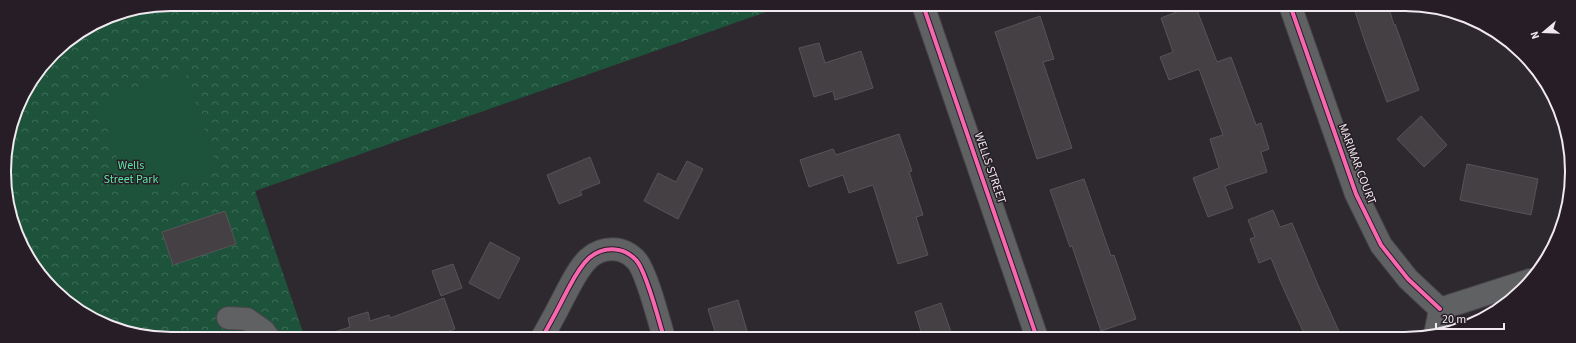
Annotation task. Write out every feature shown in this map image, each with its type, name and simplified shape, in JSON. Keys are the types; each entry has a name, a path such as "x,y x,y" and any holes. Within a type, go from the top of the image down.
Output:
{"street":[{"name":"WELLS STREET","path":"925,11 1036,332"},
{"name":"MARIMAR COURT","path":"1292,11 1356,194 1381,245 1408,279 1440,309"},
{"path":"545,332 578,271 588,258 598,252 611,249 624,251 636,260 643,274 662,332"},
{"path":"1436,329 1440,309 1519,283"},
{"path":"228,318 247,319 265,332"}],"green space":[{"name":"Wells Street Park","path":"769,11 255,191 303,332 161,332 130,327 110,320 82,305 58,285 38,261 23,233 16,213 12,192 11,161 16,130 23,110 38,82 58,58 74,44 110,23 130,16 151,12"},
{"path":"185,71 218,170 131,199 98,101"}],"building":[{"path":"1179,11 1197,11 1217,62 1231,57 1256,125 1261,123 1269,149 1261,152 1267,172 1225,186 1233,208 1208,217 1193,178 1219,168 1210,139 1223,135 1199,69 1169,80 1160,57 1173,52 1161,18"},
{"path":"1355,11 1390,11 1419,90 1387,102"},
{"path":"1040,16 1054,59 1043,62 1072,148 1037,159 995,32"},
{"path":"819,43 825,63 861,51 873,88 835,100 833,91 814,97 799,48"},
{"path":"1421,116 1447,145 1424,167 1397,139"},
{"path":"899,134 912,171 909,172 923,215 916,217 928,255 898,264 873,185 849,193 843,175 809,187 800,160 833,149 836,155"},
{"path":"590,157 600,183 580,191 582,195 559,204 547,175"},
{"path":"687,161 703,169 678,219 644,201 658,173 676,182"},
{"path":"1467,164 1538,179 1531,215 1460,200"},
{"path":"1084,179 1111,256 1114,255 1136,319 1101,331 1072,246 1070,247 1050,190"},
{"path":"1273,210 1280,227 1292,223 1339,332 1303,332 1271,258 1259,263 1250,239 1255,237 1248,220"},
{"path":"225,211 236,244 173,265 162,232"},
{"path":"490,242 520,258 499,299 469,283"},
{"path":"453,264 462,288 441,296 432,271"},
{"path":"444,298 455,329 447,332 334,332 350,327 348,318 368,312 370,321 389,315 390,318"},
{"path":"738,300 747,332 715,332 708,309"},
{"path":"941,303 951,332 921,332 915,312"}],"cycle path":[{"path":"925,11 1035,332"},
{"path":"1292,11 1356,194 1381,245 1408,279 1440,309"},
{"path":"545,332 582,265 589,258 600,251 613,249 631,255 640,266 652,296 662,332"}]}
